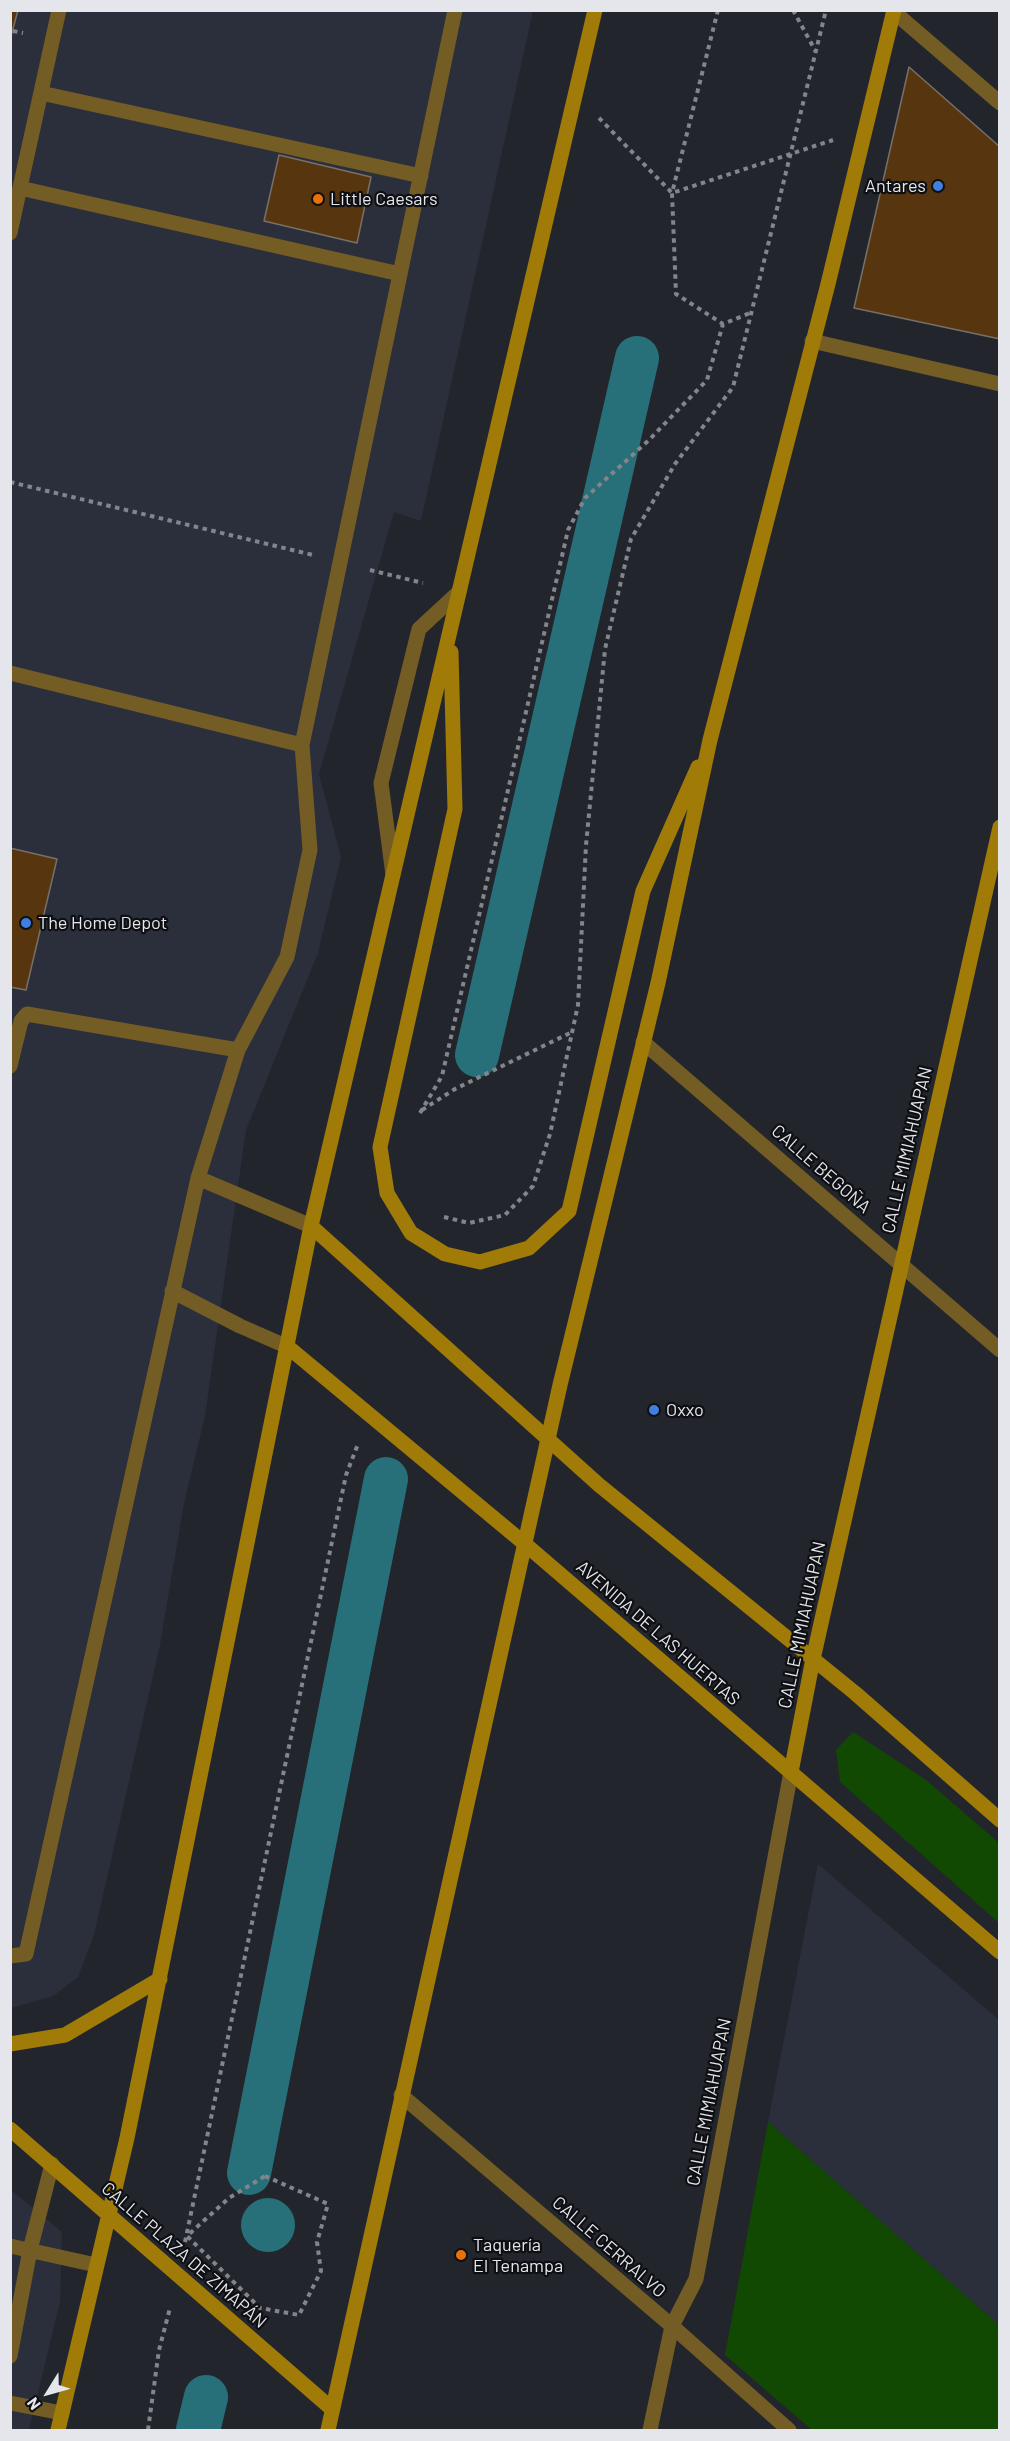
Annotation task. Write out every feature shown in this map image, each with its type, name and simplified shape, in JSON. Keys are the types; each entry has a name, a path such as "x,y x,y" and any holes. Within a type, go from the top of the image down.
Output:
{"main road":[{"path":"58,2430 127,2138 311,1226 595,10"},
{"path":"328,2430 548,1440 644,1042 710,740 894,11"},
{"path":"450,631 455,808 380,1147 387,1193 411,1233 445,1254 480,1262 529,1248 569,1211 643,891 710,740"},
{"name":"CALLE MIMIAHUAPAN","path":"790,1773 813,1659 999,827"},
{"path":"311,1226 599,1485 813,1659 999,1820"},
{"name":"AVENIDA DE LAS HUERTAS","path":"288,1347 525,1544 999,1952"},
{"path":"10,2044 65,2035 160,1979"},
{"name":"CALLE PLAZA DE ZIMAPÁN","path":"10,2129 332,2409"}],"street":[{"path":"10,233 59,10"},
{"path":"10,1956 26,1954 198,1178 238,1050 287,957 310,850 302,746 455,10"},
{"path":"894,11 999,103"},
{"path":"41,93 421,176"},
{"path":"20,188 400,274"},
{"path":"812,341 999,384"},
{"path":"393,875 381,783 419,629 459,592"},
{"path":"10,673 302,746"},
{"path":"10,1066 21,1022 27,1014 238,1050"},
{"name":"CALLE BEGOÑA","path":"644,1042 999,1350"},
{"path":"198,1178 311,1226"},
{"path":"172,1291 240,1326 288,1347"},
{"name":"CALLE MIMIAHUAPAN","path":"650,2430 672,2326 696,2279 790,1773"},
{"name":"CALLE CERRALVO","path":"401,2095 672,2326 789,2430"},
{"path":"10,2356 30,2250 52,2164"},
{"path":"10,2246 96,2265"},
{"path":"10,2403 62,2413"}],"path":[{"path":"718,10 672,193 676,294 723,324"},
{"path":"793,10 816,52"},
{"path":"441,1216 469,1223 505,1215 534,1186 550,1134 578,1005 586,844 605,649 631,539 675,464 733,387 826,10"},
{"path":"575,94 672,193"},
{"path":"672,193 865,129"},
{"path":"723,324 751,313"},
{"path":"416,1120 442,1076 568,530 585,498 648,441 707,380 723,324"},
{"path":"10,482 459,592"},
{"path":"421,1111 455,1089 573,1032"},
{"path":"148,2430 159,2350 179,2277 182,2252 346,1475 371,1416"},
{"path":"265,2176 328,2204 317,2242 321,2271 299,2315 260,2308 187,2236 229,2198 265,2176"}],"shaded area":[{"path":"11,11 533,11 421,521 394,512 319,774 341,857 318,953 246,1130 205,1416 184,1503 160,1645 94,1935 78,1977 53,1996 11,2008"},
{"path":"818,1864 999,2020 999,2325 768,2122"},
{"path":"10,2189 62,2232 60,2302 29,2430 11,2430"}],"green space":[{"path":"853,1732 926,1780 999,1843 999,1923 840,1782 836,1750"},
{"path":"768,2122 999,2325 999,2430 812,2430 725,2355"}],"water":[{"path":"263,2198 273,2198 283,2202 291,2210 295,2225 291,2240 283,2248 273,2252 263,2252 253,2248 245,2240 241,2230 241,2220 245,2210 253,2202"}],"building":[{"path":"10,10 18,10 10,40"},
{"path":"909,67 1000,147 1000,339 854,308"},
{"name":"Little Caesars","path":"279,155 371,177 357,243 264,221"},
{"name":"The Home Depot","path":"10,848 57,859 26,990 10,987"}],"waterway":[{"path":"477,1055 637,358"},
{"path":"249,2173 386,1479"},
{"path":"198,2430 206,2397"}],"place":[{"name":"Antares","path":"938,186"},
{"name":"Little Caesars","path":"318,199"},
{"name":"The Home Depot","path":"26,923"},
{"name":"Oxxo","path":"654,1410"},
{"name":"Taquería El Tenampa","path":"461,2255"}]}
